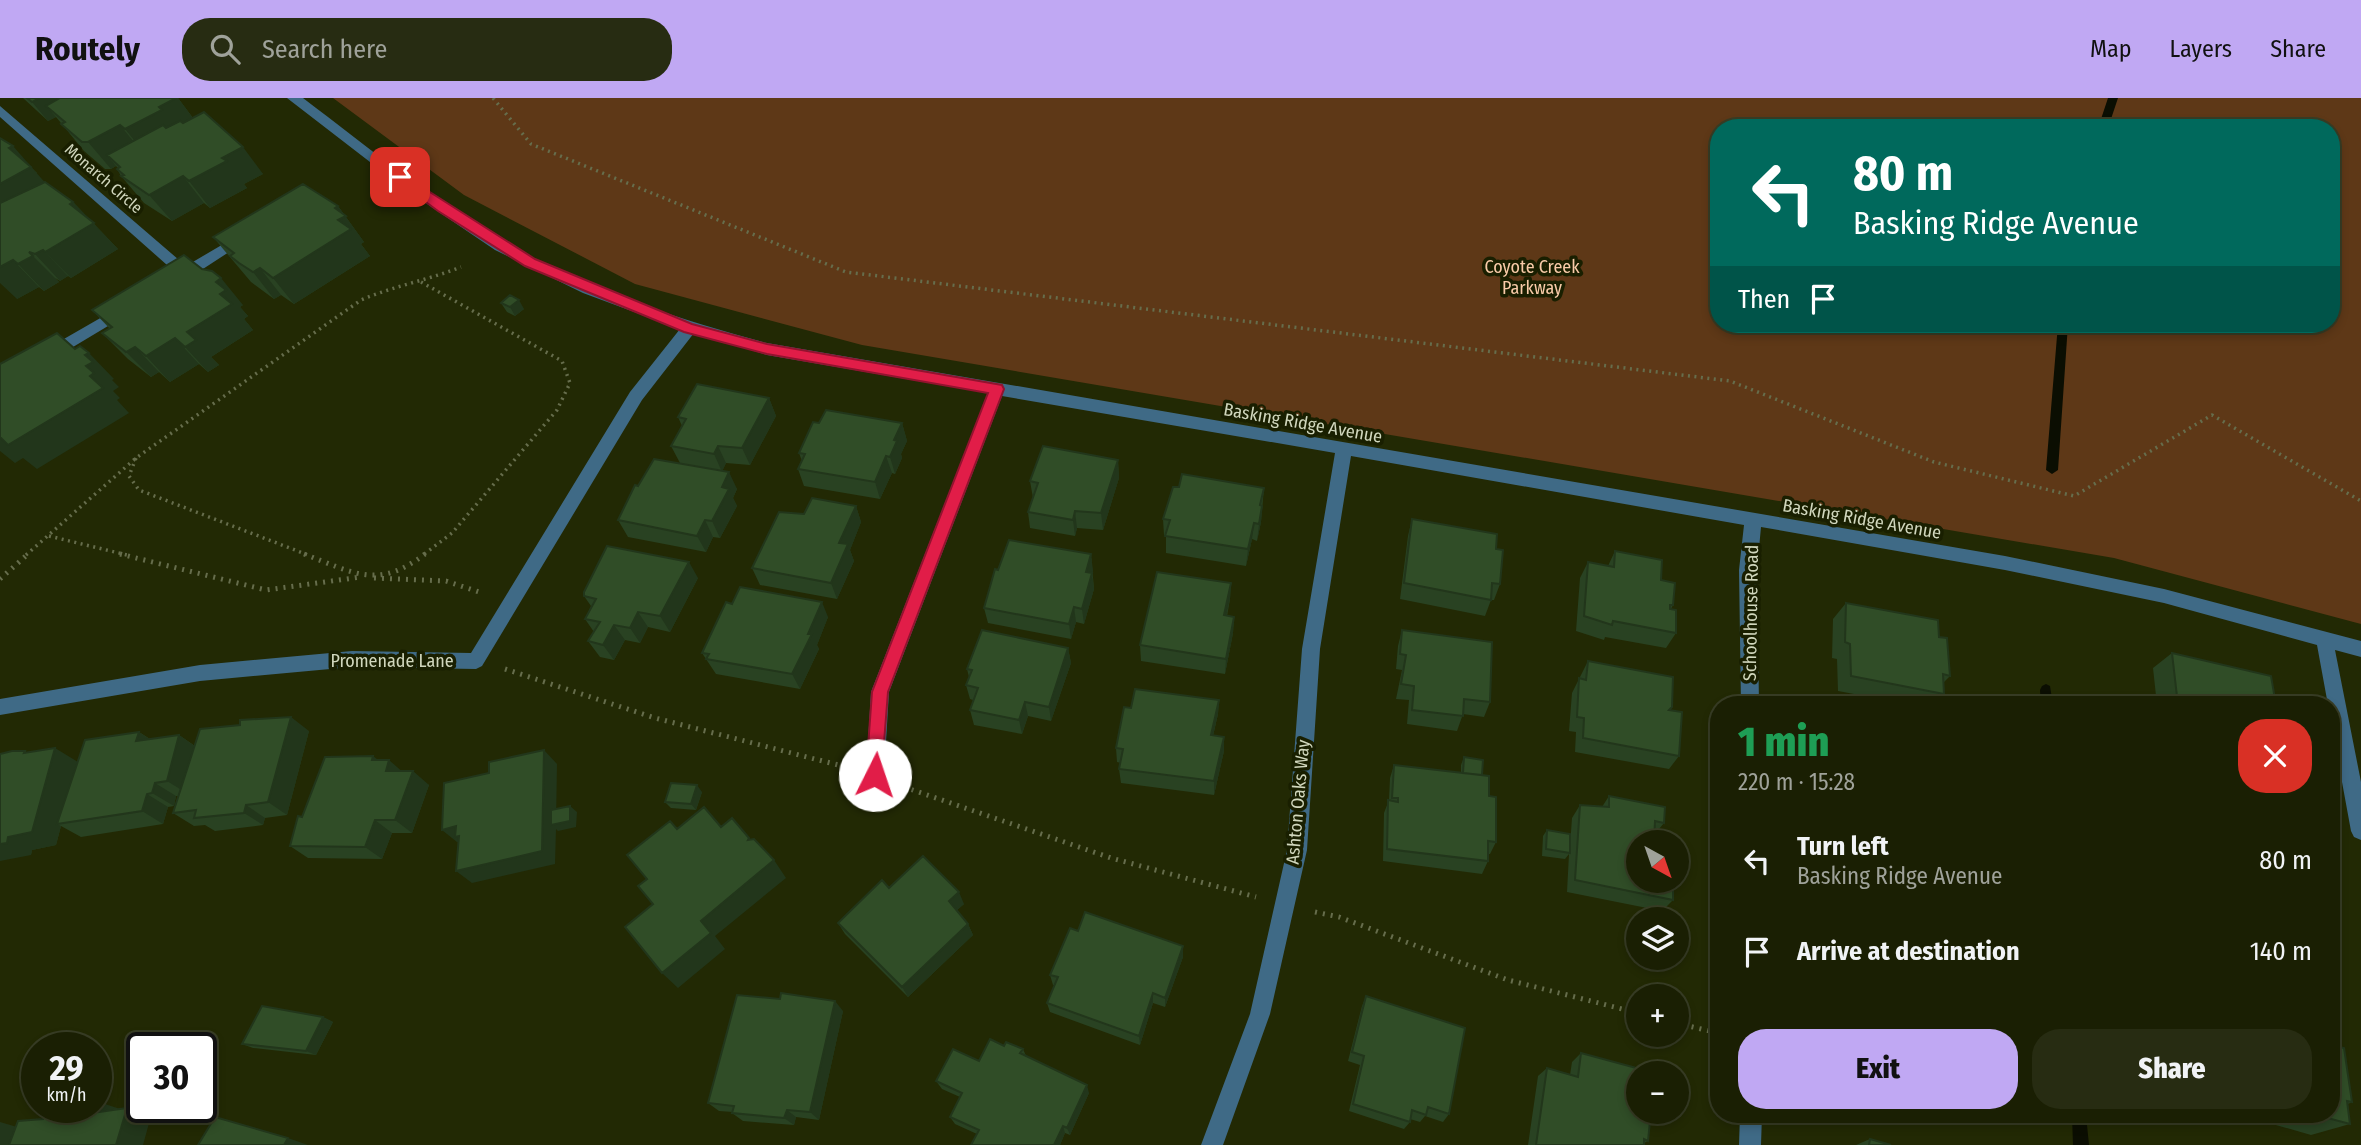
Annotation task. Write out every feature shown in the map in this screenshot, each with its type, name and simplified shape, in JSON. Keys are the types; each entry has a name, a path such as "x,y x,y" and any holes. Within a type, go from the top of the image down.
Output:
{"street":[{"name":"Basking Ridge Avenue","path":"295,98 443,208 530,262 689,328 767,349 2004,563 2124,588 2324,637 2361,649"},
{"name":"Monarch Circle","path":"0,110 185,273"},
{"path":"162,287 252,233"},
{"path":"35,362 139,301"},
{"name":"Promenade Lane","path":"0,707 200,673 352,659 476,661 636,396 689,328"},
{"path":"875,775 880,692 997,389"},
{"name":"Ashton Oaks Way","path":"1212,1145 1260,1014 1297,850 1311,649 1344,450"},
{"name":"Schoolhouse Road","path":"1750,696 1748,570 1753,520"},
{"path":"2324,637 2335,696"},
{"path":"2340,721 2361,831"},
{"path":"1750,1145 1751,1123"}],"path":[{"path":"494,98 531,144 846,272 1730,381 1934,462 2074,496 2212,415 2361,501"},
{"path":"0,579 136,458 361,300 394,286 421,282 461,267"},
{"path":"48,535 266,590 404,570 452,533 557,410 570,383 562,361 421,282"},
{"path":"136,458 130,476 139,490 364,577 446,581 511,602"},
{"path":"476,661 747,744 875,775 944,803 1111,858 1339,918 1508,980 1626,1010"},
{"path":"1689,1026 1710,1031"}],"green space":[{"name":"Coyote Creek Parkway","path":"333,98 2361,98 2361,624 2114,558 862,345 635,284 464,195"}],"building":[{"path":"60,98 176,98 159,107 162,110 125,129 120,125 88,142 82,142 61,124 65,122 46,106"},
{"path":"204,112 243,147 222,158 227,161 189,181 183,176 149,195 121,176 124,175 117,169 120,167 107,155 163,125 166,128 180,121 183,123"},
{"path":"0,138 13,146 9,148 31,167 0,184"},
{"path":"45,182 73,202 70,204 94,223 45,252 29,252 33,256 18,264 13,260 0,267 0,203"},
{"path":"303,184 338,206 335,208 346,216 338,220 351,229 273,278 260,268 253,272 239,263 230,256 234,253 213,237"},
{"path":"184,255 202,269 212,271 221,278 216,282 226,290 220,294 232,304 187,332 196,340 185,347 175,338 146,356 135,347 126,352 102,333 112,327 92,310"},
{"path":"510,295 519,300 510,307 501,303"},
{"path":"57,333 75,349 80,346 89,353 85,355 93,362 86,366 94,373 90,376 103,388 8,445 0,437 0,364"},
{"path":"697,384 769,398 742,448 718,446 714,454 671,446 686,419 678,417"},
{"path":"826,410 902,423 890,457 886,456 875,482 798,469 805,454 799,453 813,422 819,423"},
{"path":"1043,446 1118,460 1101,513 1075,511 1073,520 1028,512 1038,483 1030,481"},
{"path":"654,459 729,472 722,487 729,489 712,521 705,520 697,536 618,520 635,485 638,486"},
{"path":"1182,474 1264,488 1259,524 1254,523 1248,549 1165,536 1170,520 1163,519 1173,487 1179,487"},
{"path":"812,498 856,506 839,543 848,544 831,583 752,568 779,512 804,514"},
{"path":"1412,519 1497,534 1496,549 1503,550 1500,584 1492,583 1491,600 1404,583"},
{"path":"1009,540 1091,554 1086,572 1092,573 1082,609 1074,607 1069,624 984,608 995,569 998,570"},
{"path":"607,546 689,562 660,616 638,612 630,628 614,625 603,645 588,641 600,622 585,619 596,599 584,596 584,592"},
{"path":"1615,551 1662,560 1661,580 1675,583 1673,605 1670,605 1670,609 1676,610 1676,633 1613,621 1612,625 1584,616 1588,562 1614,567"},
{"path":"1157,572 1231,583 1224,615 1234,617 1226,659 1140,645"},
{"path":"740,587 822,602 808,634 812,634 792,674 706,659 709,654 702,653 726,602 732,604"},
{"path":"1846,603 1938,620 1939,637 1947,638 1950,676 1943,674 1944,694 1851,676 1850,644 1845,642"},
{"path":"982,630 1068,648 1049,707 1025,702 1019,720 970,710 978,688 966,685 972,670 967,669"},
{"path":"1402,630 1492,642 1490,702 1464,699 1463,716 1412,710 1414,686 1401,684 1406,655 1400,654"},
{"path":"2172,653 2271,676 2274,696 2177,696"},
{"path":"1588,661 1673,677 1672,707 1669,710 1682,712 1679,756 1583,738 1584,718 1577,717 1579,678 1586,680"},
{"path":"1135,689 1219,700 1211,735 1224,737 1214,781 1119,769 1123,749 1116,748 1124,707 1131,708"},
{"path":"291,717 268,802 246,805 244,813 194,818 196,810 173,813 200,729 240,725 240,720"},
{"path":"139,732 136,741 179,735 167,781 155,783 152,793 147,794 142,811 57,824 85,740"},
{"path":"55,748 32,832 8,837 7,843 0,844 0,754"},
{"path":"544,750 542,851 456,871 459,836 455,837 456,826 442,830 444,783 489,773 489,762"},
{"path":"373,756 372,760 389,760 386,771 413,771 395,820 375,820 365,847 290,846 298,816 302,817 325,757"},
{"path":"1464,757 1483,760 1482,775 1463,773"},
{"path":"1394,765 1489,776 1489,796 1496,797 1496,842 1488,841 1488,861 1387,849 1388,800 1398,802 1398,798 1392,798"},
{"path":"671,783 697,785 691,804 665,802"},
{"path":"1609,796 1665,807 1664,823 1655,821 1655,830 1626,830 1626,890 1575,880 1580,805 1609,807"},
{"path":"570,806 570,821 551,825 551,810"},
{"path":"704,807 721,827 732,818 748,840 754,839 774,860 701,921 711,933 662,973 625,927 653,904 638,886 647,879 627,855 670,821 677,829"},
{"path":"1547,830 1570,834 1570,853 1546,849"},
{"path":"923,856 959,892 949,901 968,924 902,987 838,923 882,880 889,888"},
{"path":"1639,893 1673,893 1673,900"},
{"path":"1085,912 1183,946 1165,998 1153,993 1139,1036 1047,1003 1058,977 1050,975 1070,928 1078,931"},
{"path":"781,993 835,1001 810,1112 787,1110 784,1118 732,1113 734,1106 708,1103 737,995 780,999"},
{"path":"1366,996 1465,1028 1449,1114 1428,1107 1426,1115 1412,1110 1410,1122 1353,1104 1364,1056 1352,1052"},
{"path":"262,1006 323,1017 306,1051 242,1044"},
{"path":"990,1039 1004,1046 1006,1042 1023,1049 1020,1053 1087,1085 1067,1128 1063,1126 1054,1145 971,1145 979,1130 950,1117 962,1093 936,1081 953,1049 979,1061"},
{"path":"2340,1047 2344,1048 2352,1102 2347,1101 2350,1124 2340,1121"},
{"path":"1581,1053 1626,1065 1626,1124 1650,1124 1648,1141 1644,1139 1644,1145 1536,1145 1547,1068 1578,1077"},
{"path":"126,1108 116,1145 9,1145 18,1121 112,1123 112,1110"},
{"path":"217,1118 288,1138 284,1145 198,1145 211,1123 217,1123"},
{"path":"1870,1139 1891,1145 1869,1145"}],"waterway":[{"path":"2106,119 2113,98"},
{"path":"2052,470 2062,333"},
{"path":"2046,690 2046,696"},
{"path":"2080,1123 2081,1145"}],"route":[{"path":"400,177 443,208 530,262 689,328 767,349 997,389 880,692 875,775"}]}
